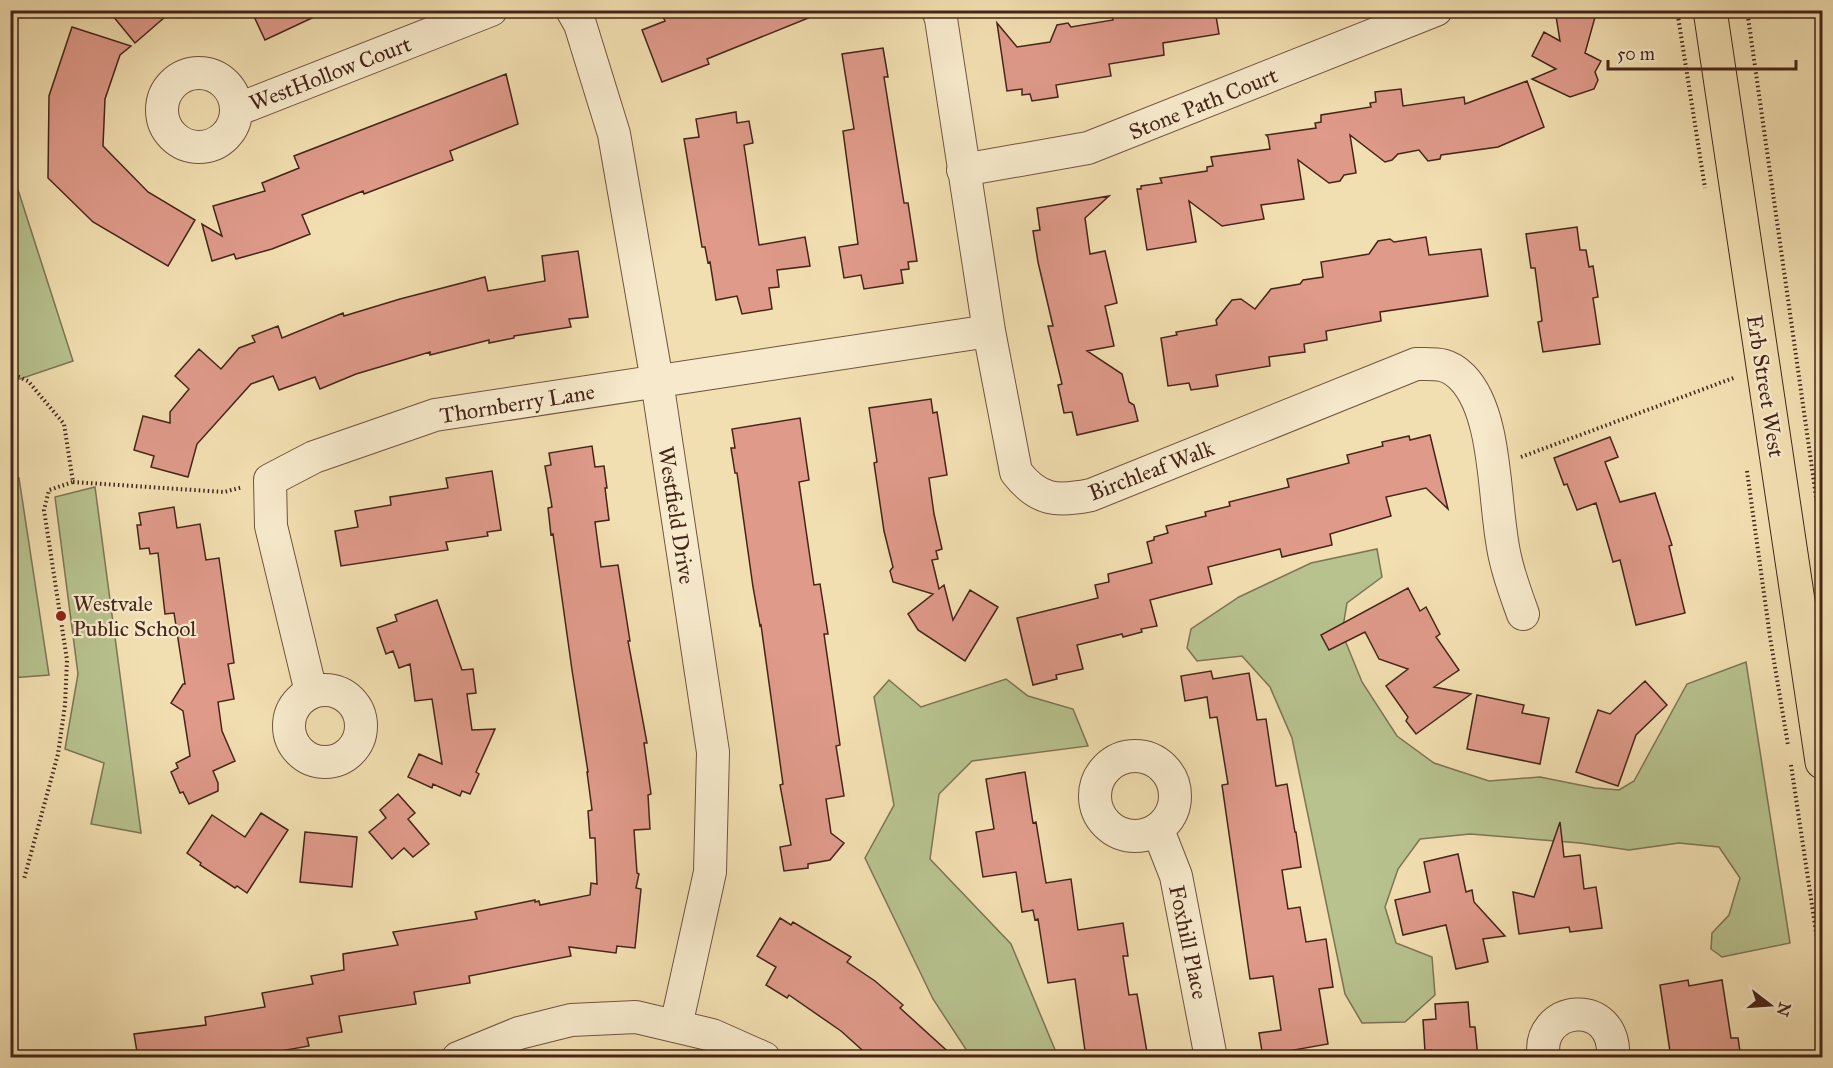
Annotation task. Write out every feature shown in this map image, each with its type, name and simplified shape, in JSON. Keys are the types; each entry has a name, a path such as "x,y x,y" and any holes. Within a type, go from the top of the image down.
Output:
{"main road":[{"name":"Erb Street West","path":"1710,10 1822,762"}],"street":[{"name":"WestHollow Court","path":"237,110 491,10"},
{"name":"Westfield Drive","path":"572,10 580,24 614,134 657,381 713,752 710,872 676,1026"},
{"name":"Birchleaf Walk","path":"938,10 989,331 1016,472 1027,486 1043,496 1066,500 1091,495 1416,364 1444,364 1462,378 1478,401 1487,426 1505,557 1523,614"},
{"name":"Stone Path Court","path":"963,170 1088,148 1436,10"},
{"name":"Thornberry Lane","path":"270,480 314,457 435,415 989,331"},
{"path":"270,480 272,526 311,693"},
{"name":"Foxhill Place","path":"1158,830 1176,876 1211,1058"},
{"path":"1544,1058 1542,1049 1547,1032 1559,1019 1573,1014 1586,1014 1600,1020 1611,1033 1614,1045 1613,1058"},
{"path":"458,1058 519,1033 571,1020 636,1017 712,1035 764,1058"}],"path":[{"path":"1747,10 1822,539"},
{"path":"1492,467 1734,378 1763,362"},
{"path":"10,373 28,381 64,424 74,482"},
{"path":"24,879 58,754 65,705 67,660 44,510 49,490 74,482 224,492 270,480"}],"green space":[{"path":"11,168 73,361 11,382"},
{"path":"19,478 49,675 11,678 10,480"},
{"path":"95,487 141,833 91,824 104,763 65,749 78,674 55,497"},
{"path":"1377,549 1382,577 1347,603 1342,633 1362,682 1397,736 1434,763 1489,781 1540,777 1595,788 1619,790 1634,781 1687,684 1746,662 1790,943 1722,957 1711,949 1712,933 1729,915 1740,878 1719,847 1679,843 1629,850 1580,843 1470,834 1420,839 1398,869 1385,907 1396,943 1432,957 1435,995 1405,1022 1362,1023 1345,994 1292,738 1270,687 1242,656 1197,661 1187,648 1191,629 1239,597 1311,563"},
{"path":"1006,679 1028,696 1073,709 1088,746 972,761 939,794 930,859 1011,944 1058,1057 971,1057 933,999 865,858 894,805 874,697 889,680 921,707"}],"building":[{"path":"108,10 173,10 135,43"},
{"path":"251,10 329,10 265,40"},
{"path":"674,10 822,10 823,12 707,59 709,64 662,82 642,30 665,21 662,15"},
{"path":"1111,10 1215,10 1219,34 1163,43 1164,55 1109,64 1111,76 1056,85 1058,97 1032,101 1030,94 1022,95 1022,89 1007,91 997,23 1017,47 1050,42 1057,25 1068,23 1071,27 1113,20"},
{"path":"1555,10 1597,10 1585,53 1601,61 1595,72 1598,80 1594,89 1570,97 1532,79 1556,69 1532,56 1544,32 1560,41"},
{"path":"72,27 131,46 120,55 105,99 103,146 148,192 195,220 168,266 93,222 48,178 49,96"},
{"path":"883,48 888,77 884,77 904,203 908,203 917,261 908,262 909,269 901,270 903,283 864,289 861,275 844,278 839,247 858,244 843,131 854,129 842,54"},
{"path":"506,74 518,124 450,151 453,160 302,215 310,234 272,249 236,259 234,254 212,261 202,224 222,236 213,206 265,191 262,183 299,168 294,156"},
{"path":"1527,81 1544,127 1498,147 1441,155 1440,159 1428,161 1419,150 1398,154 1392,160 1385,162 1350,135 1356,173 1344,175 1340,181 1329,183 1298,160 1304,199 1261,205 1264,219 1222,226 1189,201 1196,242 1147,250 1137,189 1141,189 1141,186 1162,183 1160,178 1207,171 1207,167 1213,166 1211,157 1270,149 1266,135 1316,128 1315,123 1321,122 1321,115 1371,107 1370,103 1376,102 1375,92 1401,89 1403,106 1464,97 1465,104"},
{"path":"736,112 737,123 749,121 753,143 744,145 759,245 805,237 810,266 777,270 779,287 769,288 772,309 742,314 737,296 716,300 710,262 708,263 705,247 702,247 684,139 699,137 696,119"},
{"path":"1109,196 1085,218 1090,254 1105,251 1117,303 1105,306 1114,346 1087,351 1122,374 1129,402 1134,405 1138,421 1077,435 1072,412 1064,413 1058,385 1062,384 1048,326 1053,326 1033,231 1040,230 1037,208"},
{"path":"1577,227 1580,250 1586,250 1589,267 1593,266 1598,297 1593,298 1600,344 1543,352 1538,322 1542,321 1535,268 1531,268 1526,234"},
{"path":"1426,237 1429,255 1481,249 1488,296 1380,312 1381,321 1326,331 1327,340 1304,344 1305,352 1269,357 1270,366 1216,375 1218,386 1191,390 1189,383 1168,386 1161,338 1177,335 1176,332 1217,325 1216,320 1232,300 1241,299 1255,309 1271,289 1323,277 1321,262 1369,254 1378,241 1390,239 1394,242"},
{"path":"578,251 588,317 569,319 571,327 514,336 514,338 489,343 489,340 430,355 430,352 356,374 320,389 315,377 279,390 273,376 251,384 197,444 188,477 151,467 154,456 134,450 143,416 170,423 170,412 189,389 175,376 199,349 221,369 239,348 255,342 252,336 278,326 282,338 343,313 344,316 485,277 488,291 545,281 542,256"},
{"path":"931,399 933,413 937,412 947,475 929,478 942,549 936,551 938,559 932,560 939,589 944,585 953,620 970,590 998,607 965,661 918,630 908,614 933,594 893,582 890,571 893,567 884,531 874,463 877,462 869,408"},
{"path":"800,418 809,480 799,482 814,585 820,584 828,634 824,634 840,745 836,746 844,796 826,799 831,833 844,843 830,860 808,864 808,868 784,871 780,847 791,845 780,785 783,784 761,625 731,448 735,448 732,429"},
{"path":"1430,435 1448,509 1426,488 1386,497 1391,516 1330,534 1332,545 1282,557 1280,549 1208,567 1212,584 1150,600 1157,626 1141,629 1142,632 1123,637 1122,634 1077,645 1083,669 1056,675 1057,679 1033,685 1017,618 1098,598 1095,585 1109,582 1108,574 1152,563 1147,542 1154,540 1154,537 1168,533 1166,526 1206,516 1205,512 1230,506 1229,502 1289,487 1287,479 1349,463 1347,455 1383,446 1382,442 1409,436 1410,440"},
{"path":"1610,437 1618,457 1605,462 1620,502 1655,493 1672,545 1669,546 1685,613 1636,625 1620,560 1613,562 1596,503 1577,510 1567,484 1564,485 1554,458"},
{"path":"592,446 595,467 604,466 607,488 605,488 609,520 595,522 601,567 618,565 630,641 628,641 647,743 644,743 651,794 648,795 650,829 634,830 637,873 639,874 636,888 641,889 635,948 617,946 616,953 569,947 571,956 469,976 470,983 414,992 416,1004 339,1016 342,1032 307,1038 309,1046 241,1058 138,1058 134,1034 206,1025 205,1017 265,1007 262,993 313,984 311,976 344,970 343,954 398,945 393,932 477,919 475,912 535,900 535,902 539,901 540,905 590,895 591,883 597,884 595,838 590,838 588,811 592,810 588,772 553,534 551,535 548,508 552,507 545,466 551,465 549,453"},
{"path":"492,471 501,530 487,532 488,536 446,542 448,550 341,566 335,531 358,527 355,511 391,505 390,497 448,488 446,478"},
{"path":"174,507 177,528 200,524 206,560 219,558 234,663 228,664 234,699 218,702 222,731 235,761 213,771 218,783 218,791 189,804 183,792 180,793 171,772 178,768 176,763 190,756 183,711 171,703 185,684 174,613 165,614 158,553 150,554 149,548 140,549 137,525 141,525 139,513"},
{"path":"1408,588 1420,611 1426,607 1440,634 1436,637 1459,670 1434,687 1471,694 1416,734 1406,721 1408,717 1386,686 1408,669 1379,659 1365,632 1329,650 1321,635"},
{"path":"437,600 462,670 473,669 476,693 467,694 472,730 495,729 476,772 479,774 470,794 462,791 460,796 433,784 432,788 408,777 419,754 442,764 432,699 415,701 410,664 399,668 393,651 386,654 377,628 397,621 395,615"},
{"path":"1211,671 1213,679 1249,673 1257,720 1266,719 1276,786 1287,784 1296,832 1301,867 1282,870 1288,909 1300,907 1306,942 1326,939 1333,987 1319,989 1328,1044 1288,1051 1289,1055 1263,1058 1259,1033 1281,1030 1273,976 1250,979 1222,785 1228,784 1217,717 1210,718 1207,697 1185,701 1181,676"},
{"path":"1645,681 1667,705 1636,735 1618,786 1576,772 1598,710 1610,714"},
{"path":"1477,695 1524,705 1522,713 1549,718 1540,764 1467,749"},
{"path":"1025,772 1046,883 1071,879 1078,930 1123,923 1128,956 1123,956 1129,995 1137,994 1148,1058 1086,1058 1075,979 1048,983 1038,919 1035,920 1033,910 1022,912 1016,872 983,877 976,832 994,829 986,779"},
{"path":"398,794 415,813 408,819 429,844 413,857 404,848 392,859 369,832 386,818 380,810"},
{"path":"261,813 288,830 247,893 237,886 235,888 200,865 201,863 187,853 212,815 245,837"},
{"path":"1560,822 1564,857 1580,855 1584,889 1596,887 1602,928 1570,932 1569,927 1519,934 1513,892 1534,897"},
{"path":"305,832 357,837 352,887 300,882"},
{"path":"1458,854 1466,892 1472,890 1474,902 1505,936 1483,939 1488,962 1456,969 1446,925 1403,935 1395,900 1430,892 1424,862"},
{"path":"780,918 791,925 793,922 851,957 847,962 875,981 903,1005 900,1008 955,1058 871,1058 841,1031 789,995 787,998 766,985 776,967 757,956"},
{"path":"1688,980 1689,986 1722,980 1731,1038 1738,1038 1741,1058 1671,1058 1660,985"},
{"path":"1468,1002 1470,1027 1475,1027 1478,1058 1432,1058 1431,1050 1425,1051 1423,1020 1436,1019 1435,1004"}],"place":[{"name":"Westvale Public School","path":"61,616"}]}
